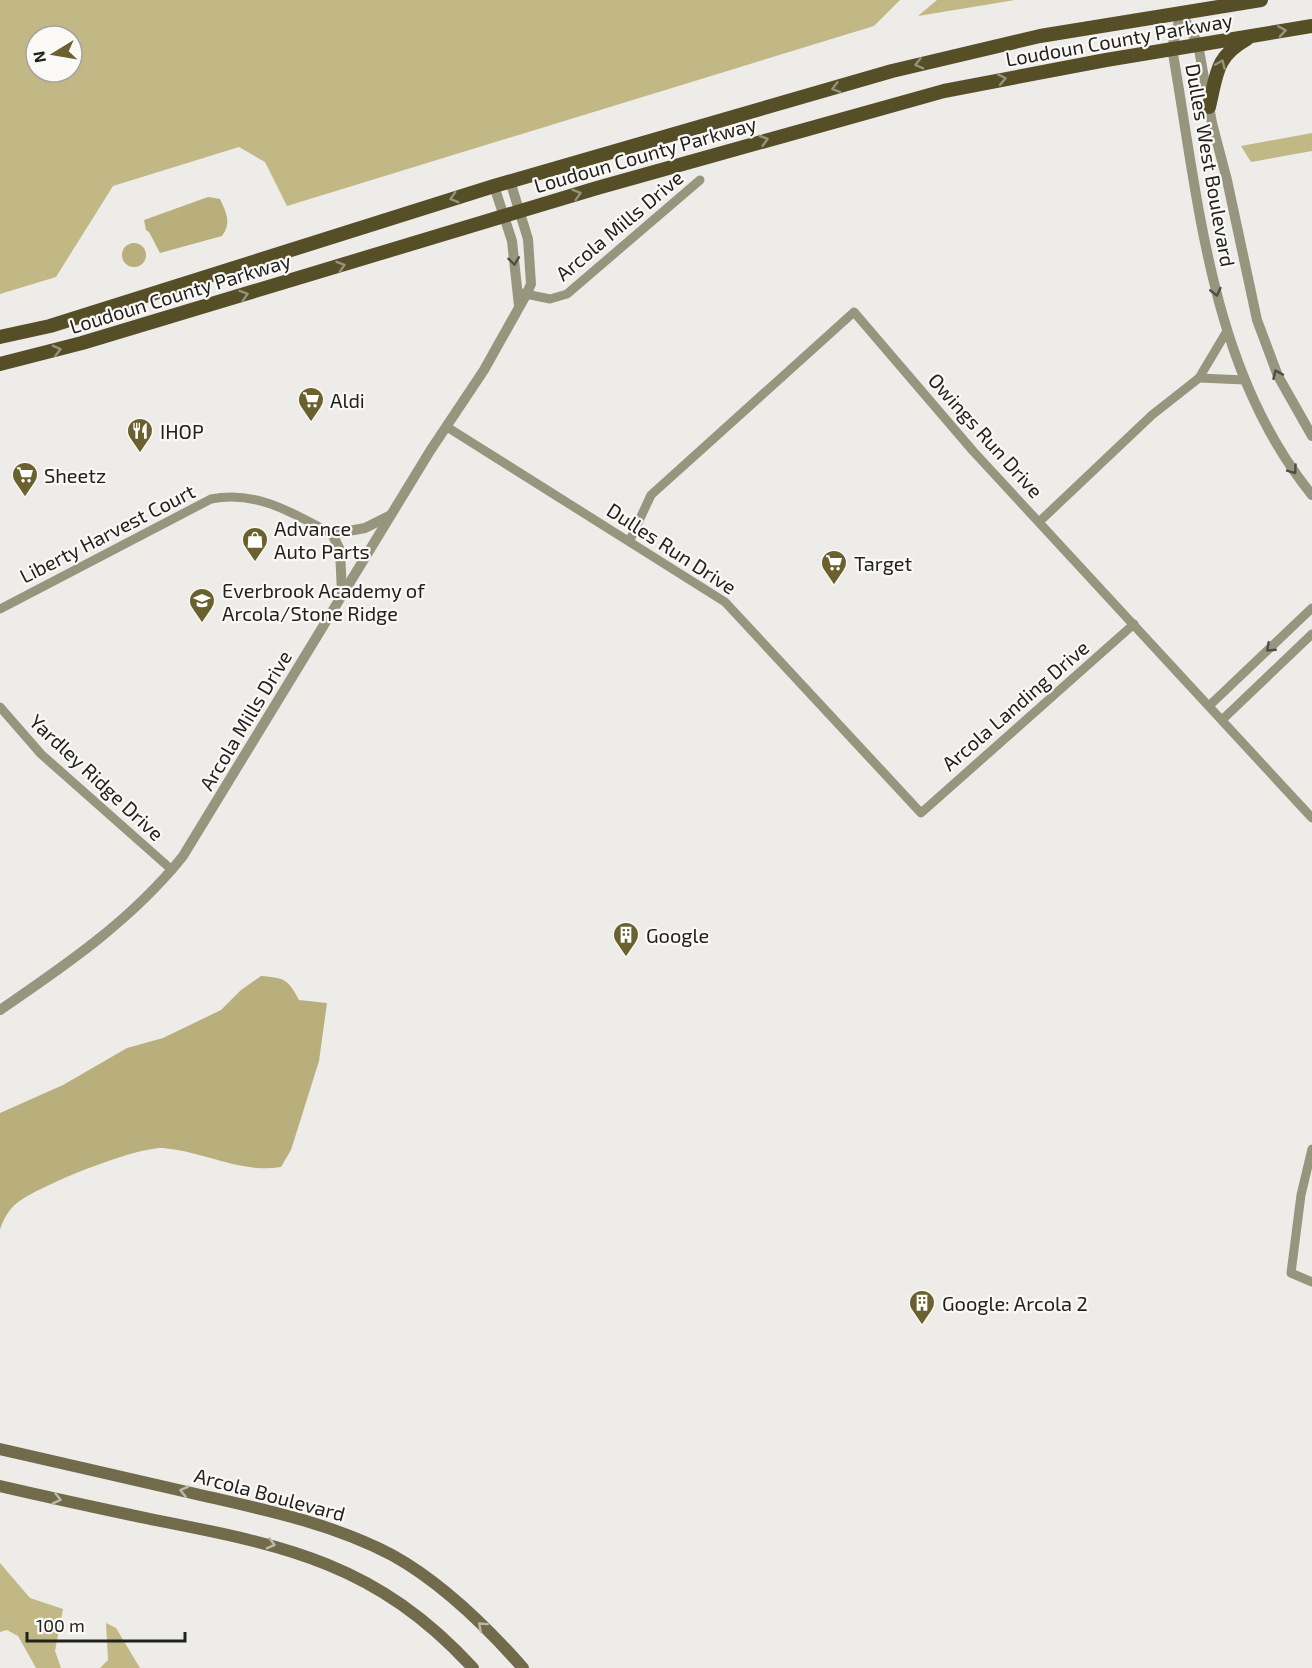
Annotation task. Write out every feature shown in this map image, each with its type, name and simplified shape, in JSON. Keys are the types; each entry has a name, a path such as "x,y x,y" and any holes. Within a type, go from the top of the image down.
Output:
{"main road":[{"name":"Loudoun County Parkway","path":"0,337 50,326 510,181 967,52 1040,36 1261,0"},
{"name":"Loudoun County Parkway","path":"0,364 82,343 796,130 944,91 1172,48 1312,26"},
{"path":"1209,106 1220,61 1225,54 1253,36"},
{"name":"Arcola Boulevard","path":"0,1449 241,1504 345,1534 392,1556 428,1580 494,1636 523,1668"},
{"path":"0,1485 242,1536 309,1556 361,1579 404,1605 434,1629 473,1668"}],"street":[{"name":"Dulles West Boulevard","path":"1181,13 1198,44 1209,106 1257,320 1278,376 1312,436"},
{"name":"Dulles West Boulevard","path":"1181,13 1172,48 1214,280 1227,332 1268,431 1312,495"},
{"name":"Arcola Mills Drive","path":"522,294 550,299 567,294 700,180"},
{"name":"Arcola Mills Drive","path":"510,181 521,211 531,261 531,284 522,294"},
{"name":"Arcola Mills Drive","path":"0,1010 102,936 172,870 193,841 393,513 500,345 519,306 522,294 512,241 494,186"},
{"name":"Owings Run Drive","path":"630,540 651,495 854,312 973,451 1312,818"},
{"path":"1039,522 1152,415 1199,378 1227,332"},
{"path":"1199,378 1245,380"},
{"name":"Dulles Run Drive","path":"447,427 697,582 734,610 921,813"},
{"name":"Liberty Harvest Court","path":"0,609 211,499 235,495 265,500 332,534"},
{"path":"342,596 340,550 332,534 365,528 393,513"},
{"path":"1210,705 1312,608"},
{"name":"Arcola Landing Drive","path":"921,813 1134,624"},
{"path":"1223,719 1312,634"},
{"name":"Yardley Ridge Drive","path":"0,707 40,754 172,870"},
{"path":"1312,1149 1301,1195 1292,1273 1312,1282"}],"shaded area":[{"path":"0,0 900,0 874,26 287,206 265,162 239,147 113,186 56,277 0,294"},
{"path":"937,0 1015,0 918,16"},
{"path":"1312,133 1312,151 1251,162 1241,146"},
{"path":"208,197 220,199 226,213 227,227 222,236 160,253 146,230 144,220"},
{"path":"134,243 143,246 146,255 143,264 134,267 125,264 122,255 125,246"},
{"path":"261,976 285,981 299,1000 327,1003 319,1061 291,1150 281,1167 251,1167 178,1150 150,1149 88,1168 29,1195 12,1208 0,1230 0,1113 63,1085 127,1048 163,1038 221,1010 241,990"},
{"path":"0,1563 30,1598 63,1609 55,1651 61,1668 36,1668 18,1636 7,1630 0,1632"},
{"path":"106,1623 116,1628 140,1668 100,1668 108,1660"}],"place":[{"name":"Aldi","path":"311,423"},
{"name":"IHOP","path":"140,454"},
{"name":"Sheetz","path":"25,498"},
{"name":"Advance Auto Parts","path":"255,563"},
{"name":"Target","path":"834,586"},
{"name":"Everbrook Academy of Arcola/Stone Ridge","path":"202,624"},
{"name":"Google","path":"626,958"},
{"name":"Google: Arcola 2","path":"922,1326"}]}
